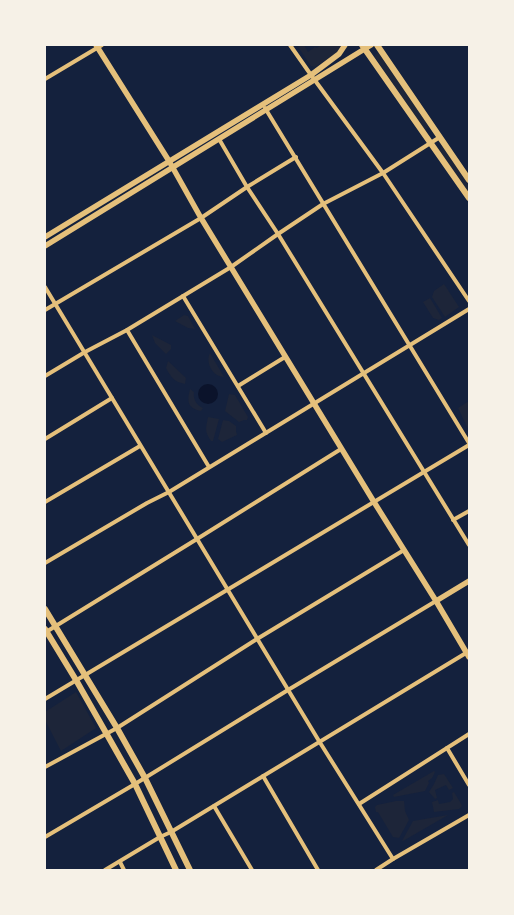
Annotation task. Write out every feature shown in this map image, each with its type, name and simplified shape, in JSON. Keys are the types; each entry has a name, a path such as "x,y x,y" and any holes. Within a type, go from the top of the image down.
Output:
{"main road":[{"path":"376,45 469,180"},
{"path":"363,47 469,198"},
{"path":"45,609 117,728 145,778 190,870"},
{"path":"45,631 76,680 135,784 176,870"}],"street":[{"path":"290,45 383,173 469,301"},
{"path":"313,77 339,54 345,45"},
{"path":"45,237 263,104 287,93 363,47 370,45"},
{"path":"45,79 98,46 169,161 201,218 285,357 468,655 319,741 214,806 106,870"},
{"path":"45,246 266,110 287,93"},
{"path":"45,699 469,444 263,104"},
{"path":"45,376 85,352 127,330 231,267 323,204 383,173 440,137"},
{"path":"219,139 247,188 278,234 469,545"},
{"path":"45,310 201,218 296,157"},
{"path":"45,287 227,590 393,859"},
{"path":"183,296 266,432"},
{"path":"45,563 147,503 169,492 469,309"},
{"path":"127,330 209,467"},
{"path":"238,386 285,357"},
{"path":"45,439 112,398"},
{"path":"45,502 140,446"},
{"path":"45,631 197,539 341,449"},
{"path":"453,520 469,511"},
{"path":"45,767 117,728 258,639 404,550"},
{"path":"45,837 469,581"},
{"path":"359,804 469,734"},
{"path":"447,748 469,785"},
{"path":"263,776 318,870"},
{"path":"214,806 252,870"},
{"path":"376,870 469,815"},
{"path":"120,862 124,870"}],"shaded area":[{"path":"304,45 308,52 321,45 341,45 341,50 315,67 311,66 298,47"},
{"path":"379,52 429,126 426,130 424,130 375,57 375,55"},
{"path":"441,147 443,147 469,185 469,195 439,151"},
{"path":"444,284 459,307 445,317 432,297 434,291"},
{"path":"430,298 442,318 439,320 433,318 423,302"},
{"path":"184,315 188,316 195,329 188,328 175,321"},
{"path":"152,335 171,345 171,349 166,354 155,343"},
{"path":"210,353 224,377 215,373 211,368 208,359"},
{"path":"168,361 186,378 185,384 178,382 171,376 166,368"},
{"path":"208,384 215,387 218,394 215,401 208,404 201,401 198,394 201,387"},
{"path":"190,389 194,392 194,397 197,403 203,408 201,411 193,408 189,403 188,397"},
{"path":"229,394 235,395 248,417 247,420 239,422 225,411"},
{"path":"469,401 469,431 458,408"},
{"path":"208,417 219,419 213,441 211,441 206,432"},
{"path":"223,420 229,421 236,426 237,435 222,442 218,439"},
{"path":"76,692 96,728 61,751 45,720 45,712"},
{"path":"434,771 435,772 432,778 428,781 429,783 425,791 394,797 393,795"},
{"path":"444,774 453,788 449,790 446,785 435,790 437,798 435,799 429,792 438,775"},
{"path":"454,792 462,806 459,809 434,812 432,802 438,800 439,804 450,802 453,799 452,793"},
{"path":"404,801 405,811 409,820 399,838 393,837 378,812 376,812 375,807 377,805"},
{"path":"448,815 403,841 402,841 413,821"}]}
